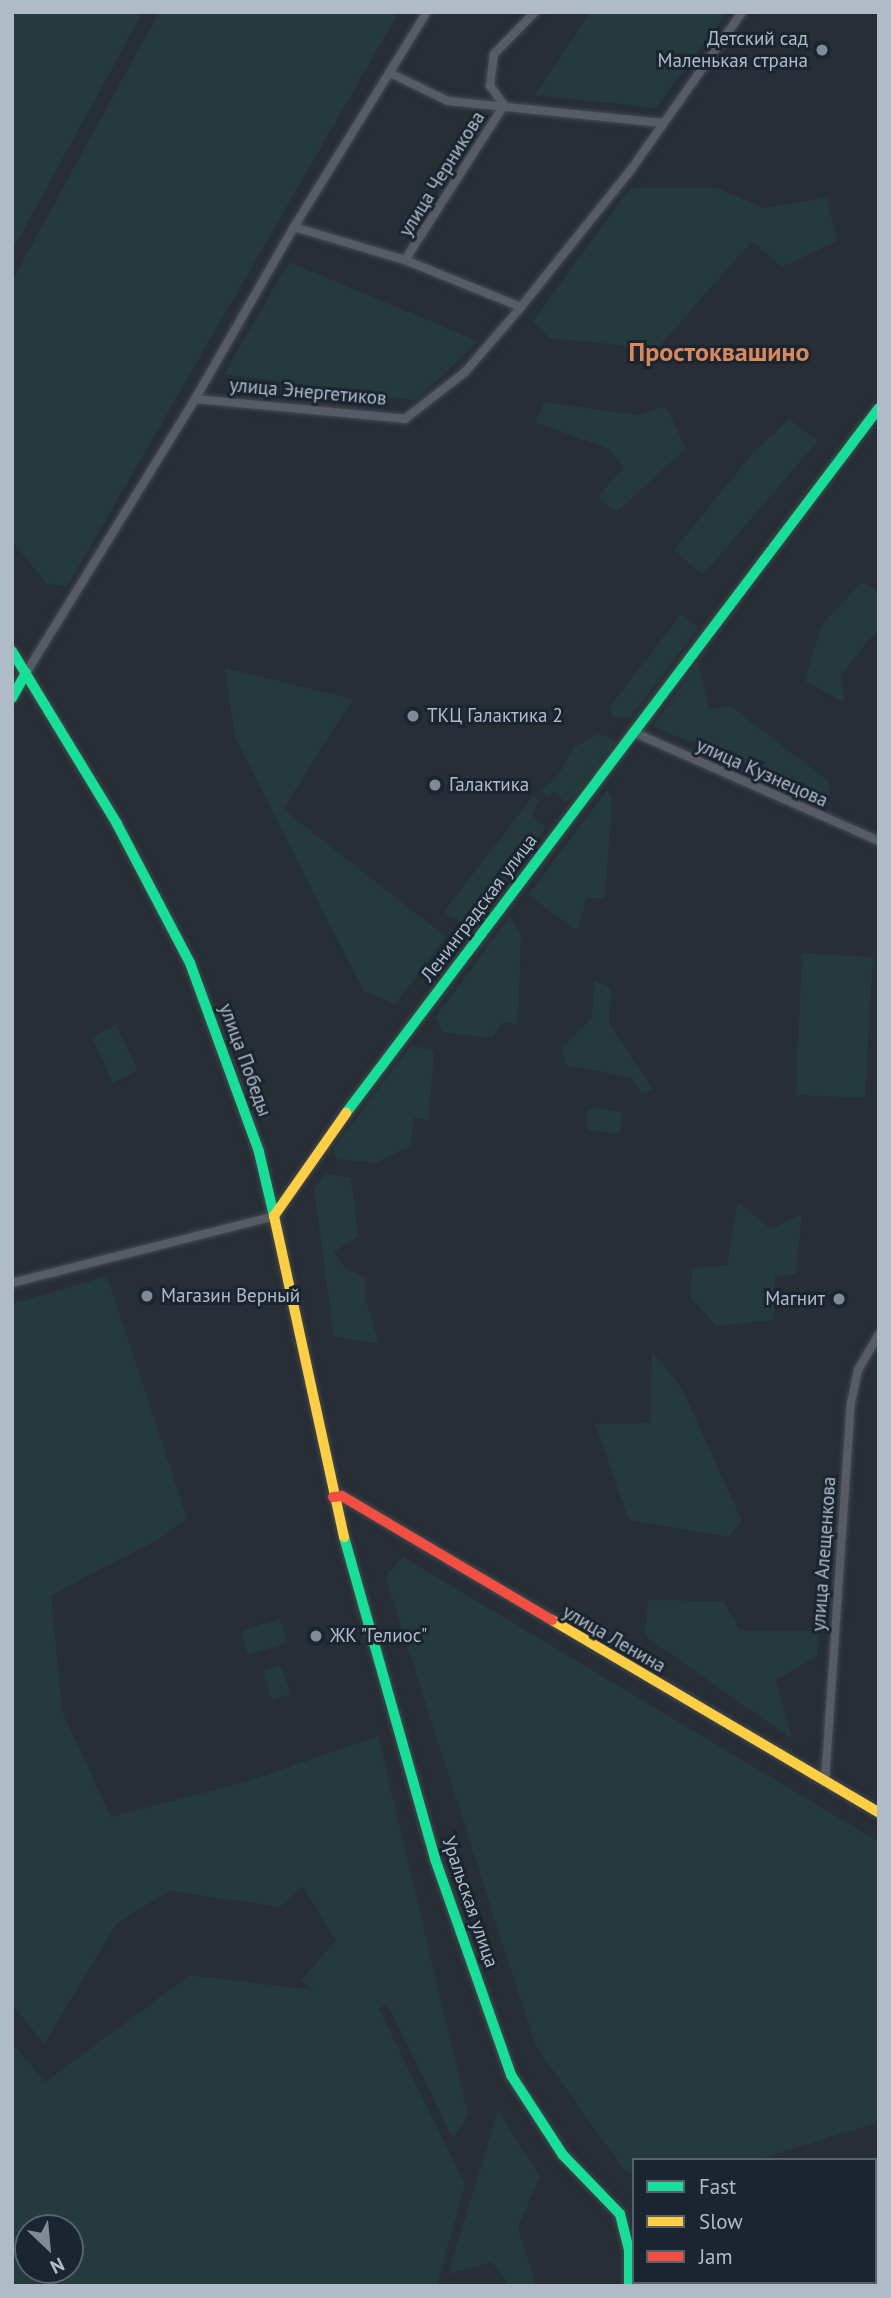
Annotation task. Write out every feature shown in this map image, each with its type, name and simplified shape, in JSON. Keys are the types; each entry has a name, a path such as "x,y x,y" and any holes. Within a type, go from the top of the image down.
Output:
{"main road":[{"name":"Ленинградская улица","path":"274,1216 879,408"},
{"name":"улица Победы","path":"12,651 117,824 190,963 259,1152 333,1497"},
{"path":"12,698 26,673"},
{"name":"улица Ленина","path":"333,1497 342,1496 879,1813"},
{"name":"Уральская улица","path":"333,1497 435,1860 511,2076 563,2155 599,2188 620,2214 629,2250 629,2286"}],"street":[{"path":"26,673 195,399 294,227 427,12"},
{"name":"улица Черникова","path":"504,105 489,86 494,54 535,12"},
{"name":"улица Энергетиков","path":"195,399 405,419 465,372 521,307 630,171 742,12"},
{"name":"улица Черникова","path":"390,73 448,101 662,123"},
{"name":"улица Черникова","path":"405,260 504,105"},
{"path":"294,227 405,260 521,307"},
{"name":"улица Кузнецова","path":"634,733 879,841"},
{"path":"12,1283 274,1216"},
{"name":"улица Алещенкова","path":"825,1782 850,1403 858,1370 879,1334"}],"green space":[{"path":"12,12 143,12 12,251"},
{"path":"159,12 399,12 67,587 46,583 12,541 12,281"},
{"path":"590,12 728,12 656,108 535,95"},
{"path":"630,188 717,188 764,208 827,198 837,241 782,267 752,241 657,349 549,338 533,321"},
{"path":"289,262 478,341 416,401 224,374"},
{"path":"544,402 637,415 666,406 686,449 616,512 598,497 624,467 608,448 536,423"},
{"path":"789,419 818,441 703,575 674,550 751,455"},
{"path":"862,582 879,593 879,628 841,675 844,703 805,681 821,626"},
{"path":"680,615 697,626 696,631 630,718 612,717 609,708"},
{"path":"698,661 709,709 730,706 829,781 829,796 653,727"},
{"path":"225,668 353,699 283,809 446,937 395,1005 363,990 235,737"},
{"path":"599,734 616,741 575,796 565,802 553,791 548,797 540,791 557,777 574,747"},
{"path":"607,790 612,799 605,898 587,898 577,931 528,895"},
{"path":"533,796 539,801 532,815 546,828 485,910 466,924 447,915 445,910"},
{"path":"510,916 521,935 518,1024 502,1023 491,1038 442,1032 436,1016"},
{"path":"802,953 873,957 865,1098 796,1095"},
{"path":"594,981 611,987 609,1023 653,1089 642,1094 632,1078 566,1065 561,1049 592,1017"},
{"path":"116,1025 138,1070 113,1084 92,1037"},
{"path":"411,1045 434,1051 429,1120 414,1118 411,1146 376,1163 337,1159 333,1149"},
{"path":"593,1108 623,1112 619,1134 587,1130 586,1111"},
{"path":"326,1173 351,1178 358,1236 334,1252 347,1270 366,1277 366,1300 379,1344 334,1337 314,1188"},
{"path":"738,1202 771,1229 802,1214 796,1274 775,1276 774,1320 716,1326 690,1297 692,1268 727,1265"},
{"path":"107,1276 187,1519 152,1543 51,1595 62,1711 111,1817 248,1781 378,1736 468,2115 453,2139 387,2004 379,2009 465,2184 437,2286 12,2286 12,2043 45,2082 190,1975 313,1990 301,1980 336,1941 303,1886 280,1907 169,1891 117,1923 44,2044 12,2004 12,1304"},
{"path":"652,1352 681,1386 742,1521 728,1537 629,1520 595,1424 650,1423"},
{"path":"403,1557 879,1842 879,2122 762,2158 632,2158 632,2173 624,2170 535,2045 385,1576"},
{"path":"648,1600 724,1601 740,1630 819,1631 817,1656 776,1680 792,1739 645,1636"},
{"path":"280,1619 287,1643 248,1655 241,1631"},
{"path":"281,1665 290,1694 272,1700 264,1671"},
{"path":"498,2111 540,2176 518,2228 536,2286 509,2286 492,2262 448,2274"}],"traffic: fast":[{"path":"346,1113 879,408"},
{"path":"12,651 117,824 190,963 259,1152 274,1216"},
{"path":"12,698 26,673"},
{"path":"344,1537 435,1859 511,2075 563,2155 620,2214 629,2250 629,2286"}],"traffic: slow":[{"path":"344,1537 274,1216 346,1113"},
{"path":"552,1620 879,1813"}],"traffic: jam":[{"path":"333,1497 342,1496 552,1620"}],"place":[{"name":"Детский сад Маленькая страна","path":"822,50"},
{"name":"ТКЦ Галактика 2","path":"413,716"},
{"name":"Галактика","path":"435,785"},
{"name":"Магазин Верный","path":"147,1296"},
{"name":"Магнит","path":"839,1299"},
{"name":"ЖК \"Гелиос\"","path":"316,1636"}],"district":[{"name":"Простоквашино","path":"719,352"}]}
